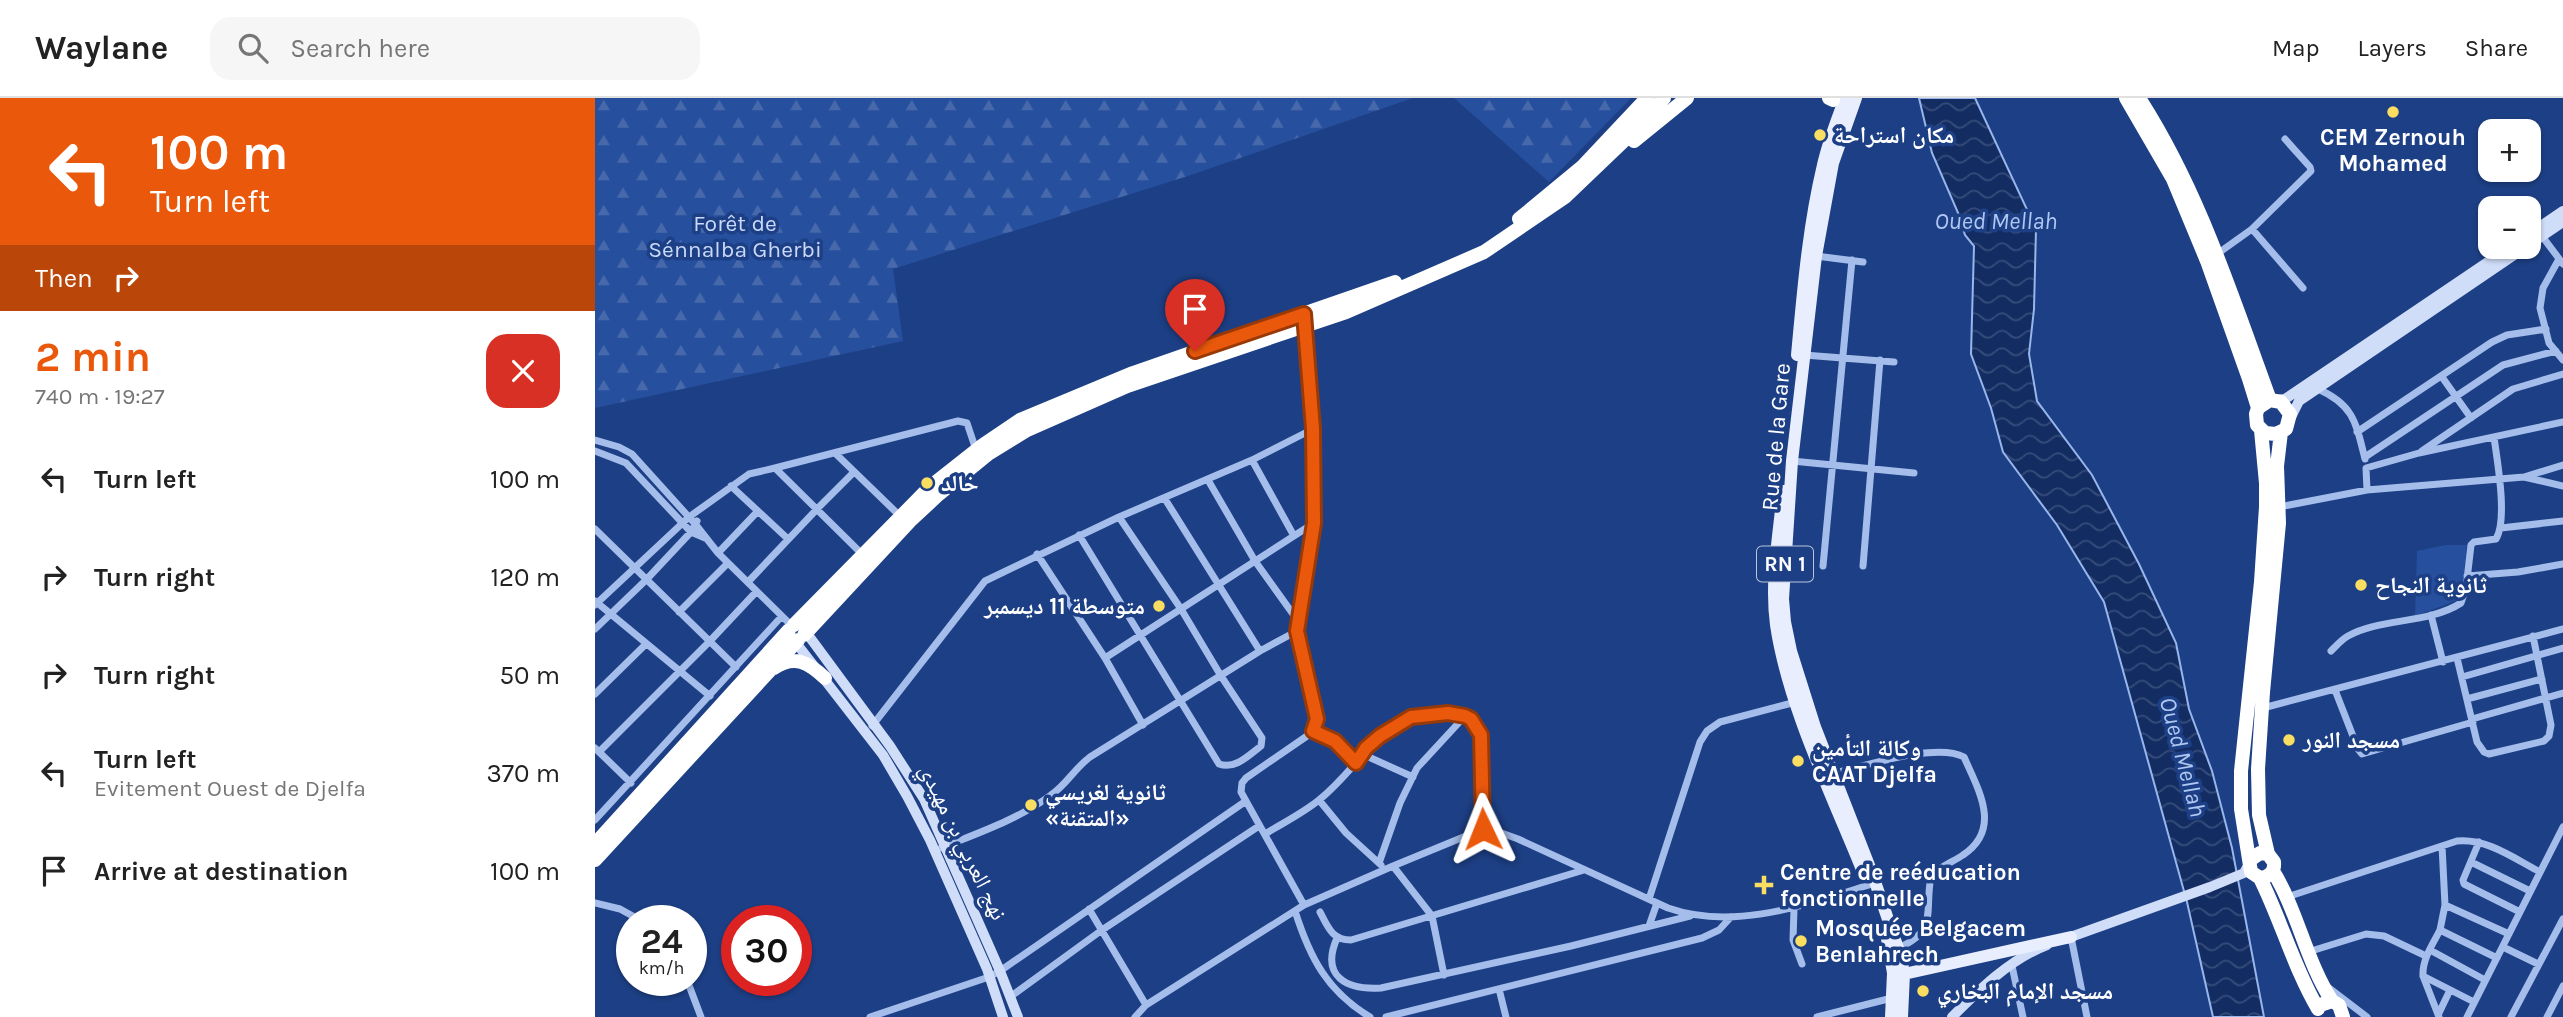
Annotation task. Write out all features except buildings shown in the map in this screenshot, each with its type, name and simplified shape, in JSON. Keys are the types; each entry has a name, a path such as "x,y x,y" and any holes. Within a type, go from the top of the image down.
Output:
{"highway":[{"path":"595,860 767,672 795,631 939,494 988,454 1027,430 1117,390 1305,319 1427,269 1477,245 1516,221 1582,167 1647,98"},
{"path":"1565,197 1633,132 1664,98"},
{"path":"595,844 863,555 931,486 976,450 1020,420 1089,390 1305,319 1346,312 1484,252 1565,197 1687,98"},
{"path":"2126,98 2173,179 2239,346 2268,403 2288,409 2290,419 2281,432 2277,466 2279,507 2261,708 2259,815 2268,854 2260,853 2255,870"},
{"path":"2139,98 2179,165 2239,310 2268,403"},
{"path":"2268,403 2255,420 2261,430 2266,507 2241,771 2241,809 2255,870 2279,917 2318,1013"},
{"path":"2261,430 2271,435 2281,432"},
{"path":"767,672 787,661 800,660 825,678"},
{"path":"2255,870 2287,897 2317,979 2332,1001 2341,1008 2343,1017"},
{"path":"2318,1013 2324,1003 2332,1001"}],"main road":[{"name":"Rue de la Gare","path":"1841,101 1816,256 1804,355 1792,461 1783,599 1801,701 1834,773 1872,883 1885,930 1891,954 1891,1017"},
{"name":"Rue de la Gare","path":"1841,101 1823,163 1807,255 1775,570 1776,626 1801,701 1899,948 1904,974 1902,1017"},
{"path":"2541,226 2563,211"},
{"path":"2542,236 2563,222"},
{"path":"2268,403 2285,399 2492,259"},
{"path":"2290,419 2299,401 2509,259"},
{"name":"نهج العربي بن مهيدي","path":"795,631 825,678 870,728 907,796 934,850 1003,1017"},
{"name":"نهج العربي بن مهيدي","path":"795,631 924,799 1018,1017"},
{"path":"941,867 953,863"},
{"path":"1952,1017 1983,987 2041,948 2255,870"},
{"path":"1904,974 2071,937"}],"street":[{"path":"2217,255 2252,229 2311,171 2285,139"},
{"path":"2252,229 2303,288"},
{"path":"2542,236 2561,262 2543,288 2540,299 2549,343 2563,360"},
{"path":"1816,256 1863,262"},
{"path":"1823,566 1851,260"},
{"path":"1304,905 1241,792 1246,778 1313,731 1317,719 1297,631 1314,523 1313,429 1305,319"},
{"path":"2357,432 2492,342 2507,335 2546,330"},
{"path":"2365,457 2511,361 2556,351"},
{"path":"1804,355 1894,362"},
{"path":"1863,566 1880,360"},
{"path":"2419,453 2521,384 2563,374"},
{"path":"2442,377 2471,418"},
{"path":"2318,389 2346,405 2365,457 2367,490"},
{"path":"710,696 596,603 689,517 701,511 749,474 958,421 967,423 976,450"},
{"path":"2366,468 2419,453 2563,422"},
{"path":"870,728 985,581 1037,554 1208,480 1313,429"},
{"path":"2331,652 2345,638 2358,632 2431,615 2461,603 2466,588 2471,545 2496,539 2501,528 2500,480 2494,437"},
{"path":"595,440 632,454 689,517 693,528"},
{"path":"595,451 626,463 682,523 705,538 795,631 736,667 595,820"},
{"path":"835,454 901,517"},
{"path":"1252,460 1294,536"},
{"path":"1792,461 1914,473"},
{"path":"2279,507 2367,490 2524,477 2563,465"},
{"path":"775,468 863,555"},
{"path":"748,583 853,474"},
{"path":"2524,477 2563,486"},
{"path":"1208,480 1255,561 1298,621"},
{"path":"731,486 789,539"},
{"path":"1165,499 1260,651"},
{"path":"595,629 646,580 693,528 701,511"},
{"path":"718,553 758,511"},
{"path":"1079,535 1219,764 1229,766 1236,763 1263,742 1181,609 1119,517"},
{"path":"2501,528 2563,521"},
{"path":"1105,658 1314,523"},
{"path":"595,529 736,667"},
{"path":"1037,554 1105,658 1143,725"},
{"path":"678,612 728,563"},
{"path":"2467,576 2518,572 2563,564"},
{"path":"631,783 597,750 680,671 756,592"},
{"path":"2431,615 2443,662"},
{"path":"2261,708 2563,629"},
{"path":"934,850 1023,813 1055,793 1077,766 1260,651 1297,631"},
{"path":"2457,658 2477,742 2484,752 2489,754 2544,741 2551,731 2547,698 2533,636"},
{"path":"595,694 646,644"},
{"path":"2462,677 2563,648"},
{"path":"2467,699 2542,679"},
{"path":"2335,690 2362,754 2563,693"},
{"path":"1649,899 1700,742 1707,731 1720,722 1801,701"},
{"path":"1265,834 1319,800 1380,736 1411,717 1448,713 1471,719 1481,735 1483,829"},
{"path":"1386,866 1400,803 1417,768 1465,716"},
{"path":"1313,731 1335,741 1356,763"},
{"path":"1834,773 1927,751 1956,752 1964,757 1986,815 1984,832 1975,845 1935,871 1931,877 1928,918 1914,942 1899,948"},
{"path":"1362,754 1413,777"},
{"path":"1319,800 1346,833 1386,866 1432,916 1444,975"},
{"path":"870,1017 989,978 1246,802"},
{"path":"1010,997 1102,930 1259,826"},
{"path":"2467,1017 2563,827"},
{"path":"1135,1017 1146,1004 1304,905 1386,866 1483,829 1518,839 1690,916"},
{"path":"2287,897 2470,839 2540,872"},
{"path":"2479,842 2463,880 2465,886 2520,912"},
{"path":"2439,1015 2423,976 2428,953 2440,930 2445,905 2442,846"},
{"path":"2471,862 2530,891"},
{"path":"1320,912 1331,934 1337,938 1351,940 1585,869"},
{"path":"1337,938 1332,949 1336,975 1345,984 1360,989 1381,988 1690,916 1731,917 1794,909 1872,883"},
{"path":"595,903 616,908"},
{"path":"1649,926 1657,903"},
{"path":"2445,905 2509,934"},
{"path":"1089,909 1146,1004"},
{"path":"1794,909 1793,940 1803,964"},
{"path":"1295,911 1313,959 1343,998 1370,1017"},
{"path":"1386,1017 1702,938 1719,930 1731,917"},
{"path":"2511,1017 2563,919"},
{"path":"2440,930 2497,958"},
{"path":"2306,952 2365,934 2384,936 2485,980"},
{"path":"2071,937 2087,1017"},
{"path":"2503,947 2538,964"},
{"path":"2012,966 2023,1017"},
{"path":"2423,976 2474,1002"},
{"path":"2317,979 2367,1017"},
{"path":"2547,1017 2563,986"},
{"path":"1499,989 1506,1017"},
{"path":"2439,1015 2450,990"},
{"path":"693,996 701,1017"},
{"path":"1817,1017 1892,998"}],"green space":[{"name":"Forêt de Sénnalba Gherbi","path":"595,98 1413,98 1191,175 893,269 903,341 595,408"},
{"path":"1454,98 1631,98 1549,182"},
{"path":"2445,545 2467,545 2461,599 2415,616 2417,551"}],"water":[{"name":"Oued Mellah","path":"1919,98 1975,98 2036,229 2034,309 2029,354 2037,401 2092,475 2139,564 2176,643 2189,709 2212,771 2232,848 2264,1017 2213,1017 2187,902 2104,602 2057,525 2003,452 1991,408 1971,354 1974,246 1965,235 1932,153"}],"place":[{"name":"CEM Zernouh Mohamed","path":"2393,112"},
{"name":"مكان استراحة","path":"1820,135"},
{"name":"خالد","path":"927,483"},
{"name":"ثانوية النجاح","path":"2361,585"},
{"name":"متوسطة 11 ديسمبر","path":"1159,606"},
{"name":"مسجد النور","path":"2289,740"},
{"name":"وكالة التأمين CAAT Djelfa","path":"1798,761"},
{"name":"ثانوية لغريسي «المتقنة»","path":"1031,805"},
{"name":"Centre de reéducation fonctionnelle","path":"1764,885"},
{"name":"Mosquée Belgacem Benlahrech","path":"1801,941"},
{"name":"مسجد الإمام البخاري","path":"1923,991"}],"route":[{"path":"1195,351 1304,314 1313,429 1314,523 1297,631 1317,719 1313,731 1335,741 1356,763 1366,748 1380,736 1411,717 1448,713 1461,714 1471,719 1481,735 1483,749 1483,829"}]}
